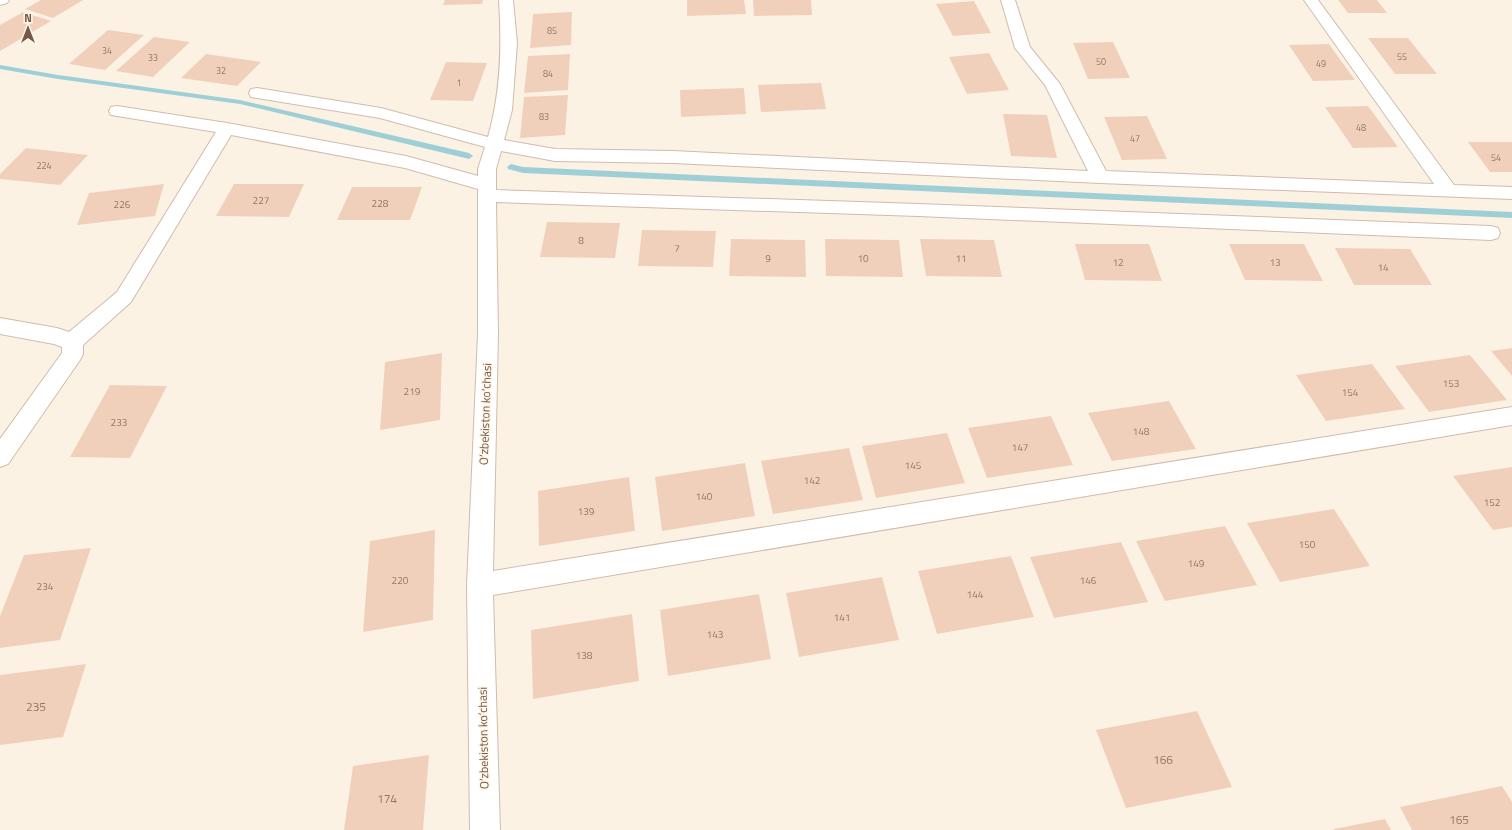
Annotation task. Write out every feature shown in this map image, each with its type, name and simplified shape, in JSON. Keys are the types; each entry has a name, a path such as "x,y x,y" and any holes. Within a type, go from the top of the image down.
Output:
{"street":[{"name":"O‘zbekiston ko‘chasi","path":"485,830 480,585 488,334 487,169 504,110 509,43 506,0"},
{"path":"1008,0 1023,48 1052,84 1100,177"},
{"path":"1311,0 1448,190"},
{"path":"257,93 381,113 495,144 554,156 674,157 1100,177 1512,193"},
{"path":"117,111 227,128 406,162 487,190 918,210 1491,233"},
{"path":"72,342 124,297 227,128"},
{"path":"0,326 57,336 72,342"},
{"path":"0,458 73,354 72,342"},
{"path":"480,585 1512,416"}],"building":[{"path":"41,0 83,0 53,18 25,9"},
{"path":"445,0 483,0 482,4 443,5"},
{"path":"687,0 744,0 746,14 687,16"},
{"path":"753,0 811,0 812,15 754,16"},
{"path":"1338,0 1377,0 1387,13 1348,13"},
{"path":"974,1 991,33 953,36 936,4"},
{"path":"23,12 51,21 0,51 0,25"},
{"path":"572,12 571,45 530,48 533,14"},
{"path":"108,30 144,35 105,70 69,64"},
{"path":"154,37 190,42 153,77 116,71"},
{"path":"1368,38 1408,38 1437,74 1395,74"},
{"path":"1113,42 1130,78 1088,79 1073,43"},
{"path":"1329,44 1355,80 1313,81 1289,45"},
{"path":"989,53 1009,90 967,94 949,57"},
{"path":"206,54 261,62 237,86 181,78"},
{"path":"570,54 568,90 524,93 528,56"},
{"path":"446,62 487,63 473,101 430,100"},
{"path":"821,83 826,109 761,112 758,85"},
{"path":"744,88 746,114 681,117 680,90"},
{"path":"568,95 565,135 520,138 524,97"},
{"path":"1368,106 1398,147 1353,148 1325,107"},
{"path":"1003,114 1047,115 1057,158 1011,156"},
{"path":"1147,116 1167,159 1122,160 1104,117"},
{"path":"1468,142 1512,142 1512,172 1490,172"},
{"path":"26,148 88,155 60,185 0,179 0,174"},
{"path":"164,184 155,216 77,225 89,193"},
{"path":"234,184 304,184 289,217 216,216"},
{"path":"352,187 422,187 410,220 337,220"},
{"path":"547,222 620,223 615,258 540,257"},
{"path":"642,230 716,231 713,267 638,266"},
{"path":"731,239 805,240 806,277 729,276"},
{"path":"825,239 899,240 903,277 826,276"},
{"path":"920,239 994,240 1002,277 926,276"},
{"path":"1075,244 1149,244 1162,281 1085,280"},
{"path":"1229,244 1304,244 1323,281 1245,280"},
{"path":"1335,248 1410,249 1432,285 1354,285"},
{"path":"1512,348 1512,376 1491,351"},
{"path":"442,353 440,420 380,430 385,362"},
{"path":"1470,355 1507,400 1429,412 1395,366"},
{"path":"1372,364 1405,409 1326,421 1296,375"},
{"path":"110,385 167,386 130,458 70,457"},
{"path":"1169,401 1196,449 1112,461 1088,413"},
{"path":"1051,416 1073,465 987,478 968,428"},
{"path":"947,433 965,483 876,498 862,446"},
{"path":"849,448 863,500 773,514 761,461"},
{"path":"745,463 755,516 662,531 655,477"},
{"path":"1512,467 1512,527 1493,530 1453,476"},
{"path":"629,477 635,531 539,546 538,491"},
{"path":"1334,509 1370,566 1280,582 1247,523"},
{"path":"1225,526 1257,585 1165,601 1136,541"},
{"path":"435,530 433,620 363,632 370,541"},
{"path":"1121,542 1148,602 1054,618 1030,557"},
{"path":"91,548 60,640 0,648 0,616 24,555"},
{"path":"1011,556 1034,617 937,634 918,571"},
{"path":"882,577 899,640 799,657 786,593"},
{"path":"759,594 771,659 668,676 660,610"},
{"path":"632,614 639,681 533,699 531,630"},
{"path":"86,664 63,737 0,745 0,675"},
{"path":"1197,711 1232,787 1126,808 1096,730"},
{"path":"429,755 423,830 344,830 353,766"},
{"path":"1502,786 1512,802 1512,830 1412,830 1400,807"},
{"path":"1385,819 1391,830 1334,830 1334,829"}],"waterway":[{"path":"0,67 58,77 240,102 469,156"},
{"path":"511,167 523,170 1512,215"}]}
